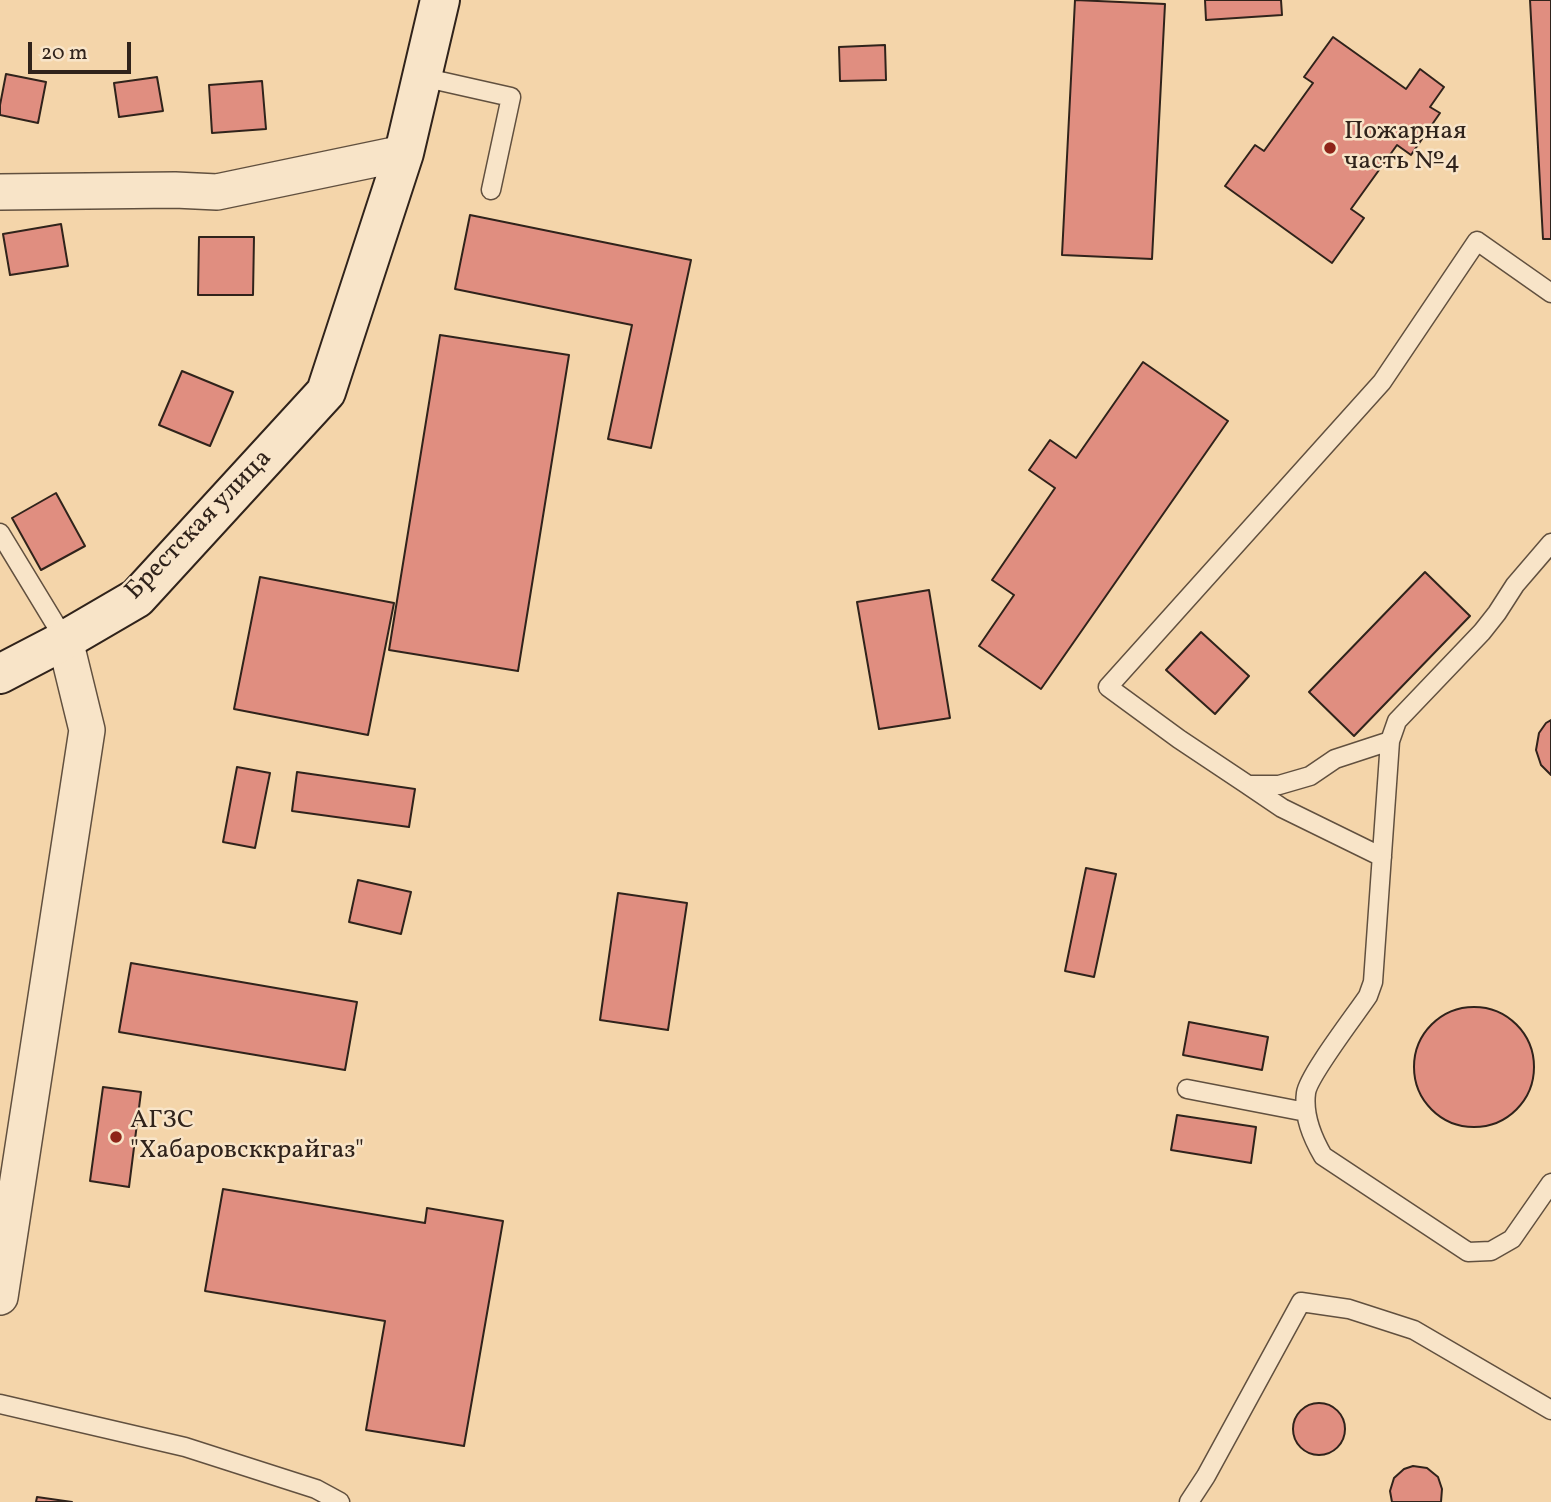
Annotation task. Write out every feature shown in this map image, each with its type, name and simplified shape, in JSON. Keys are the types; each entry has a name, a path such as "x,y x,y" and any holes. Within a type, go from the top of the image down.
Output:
{"street":[{"name":"Брестская улица","path":"0,674 137,598 326,392 404,153 440,0"},
{"path":"0,192 217,192 404,153"},
{"path":"0,1297 86,730 65,640"}],"lane":[{"path":"422,77 511,97 491,190"},
{"path":"1382,857 1282,808 1179,739 1108,687 1382,382 1477,241 1551,293"},
{"path":"0,533 65,640"},
{"path":"1551,543 1515,585 1482,632 1397,721 1390,741 1373,982 1368,996 1319,1067 1306,1091 1312,1136 1323,1157 1468,1252 1491,1251 1512,1239 1551,1184"},
{"path":"1248,785 1279,785 1310,776 1335,759 1390,741"},
{"path":"1187,1089 1307,1112"},
{"path":"1189,1502 1206,1476 1301,1302 1349,1309 1414,1330 1551,1410"},
{"path":"0,1404 186,1447 316,1489 340,1502"}],"building":[{"path":"1075,0 1165,4 1152,259 1062,255"},
{"path":"1205,0 1281,0 1282,15 1206,20"},
{"path":"1530,0 1551,0 1551,239 1543,239"},
{"name":"Пожарная часть №4","path":"1333,37 1406,89 1420,69 1444,87 1430,107 1440,113 1411,155 1397,145 1351,209 1364,218 1332,263 1225,186 1255,145 1264,151 1313,83 1304,77"},
{"path":"885,45 886,80 840,81 839,47"},
{"path":"6,74 46,82 38,123 0,115"},
{"path":"157,77 163,111 119,117 114,83"},
{"path":"262,81 266,129 212,133 209,85"},
{"path":"470,215 691,260 651,448 608,439 632,325 455,289"},
{"path":"61,224 68,266 10,275 3,234"},
{"path":"199,237 254,237 253,295 198,295"},
{"path":"440,335 569,355 518,671 389,650"},
{"path":"1143,362 1228,421 1041,689 979,646 1014,595 992,580 1055,488 1029,470 1050,440 1076,458"},
{"path":"182,371 233,392 210,446 159,425"},
{"path":"56,493 85,546 41,570 12,518"},
{"path":"1425,572 1470,616 1354,736 1309,692"},
{"path":"260,577 394,603 368,735 234,709"},
{"path":"929,590 950,718 879,729 857,602"},
{"path":"1201,632 1249,676 1215,714 1166,670"},
{"path":"1551,720 1551,775 1541,765 1536,750 1539,733"},
{"path":"237,767 270,773 255,848 223,842"},
{"path":"297,772 415,789 409,827 292,811"},
{"path":"1086,868 1116,874 1094,977 1065,971"},
{"path":"358,880 411,892 401,934 349,922"},
{"path":"618,893 687,903 668,1030 600,1020"},
{"path":"131,963 357,1002 345,1070 119,1032"},
{"path":"1474,1007 1497,1012 1516,1025 1529,1044 1534,1067 1529,1090 1516,1109 1497,1122 1474,1127 1451,1122 1432,1109 1419,1090 1414,1067 1419,1044 1432,1025 1451,1012"},
{"path":"1189,1022 1268,1037 1262,1070 1183,1055"},
{"name":"АГЗС \"Хабаровсккрайгаз\"","path":"103,1087 141,1092 129,1187 90,1181"},
{"path":"1177,1115 1256,1127 1251,1163 1171,1150"},
{"path":"223,1189 425,1223 427,1208 503,1221 464,1446 366,1430 385,1321 205,1291"},
{"path":"1319,1403 1338,1410 1345,1429 1338,1448 1319,1455 1300,1448 1293,1429 1300,1410"},
{"path":"1413,1466 1427,1468 1438,1477 1442,1489 1441,1502 1392,1502 1390,1491 1394,1478 1404,1469"},
{"path":"37,1497 72,1502 36,1502"}],"place":[{"name":"Пожарная часть №4","path":"1330,148"},
{"name":"АГЗС \"Хабаровсккрайгаз\"","path":"116,1137"}]}
